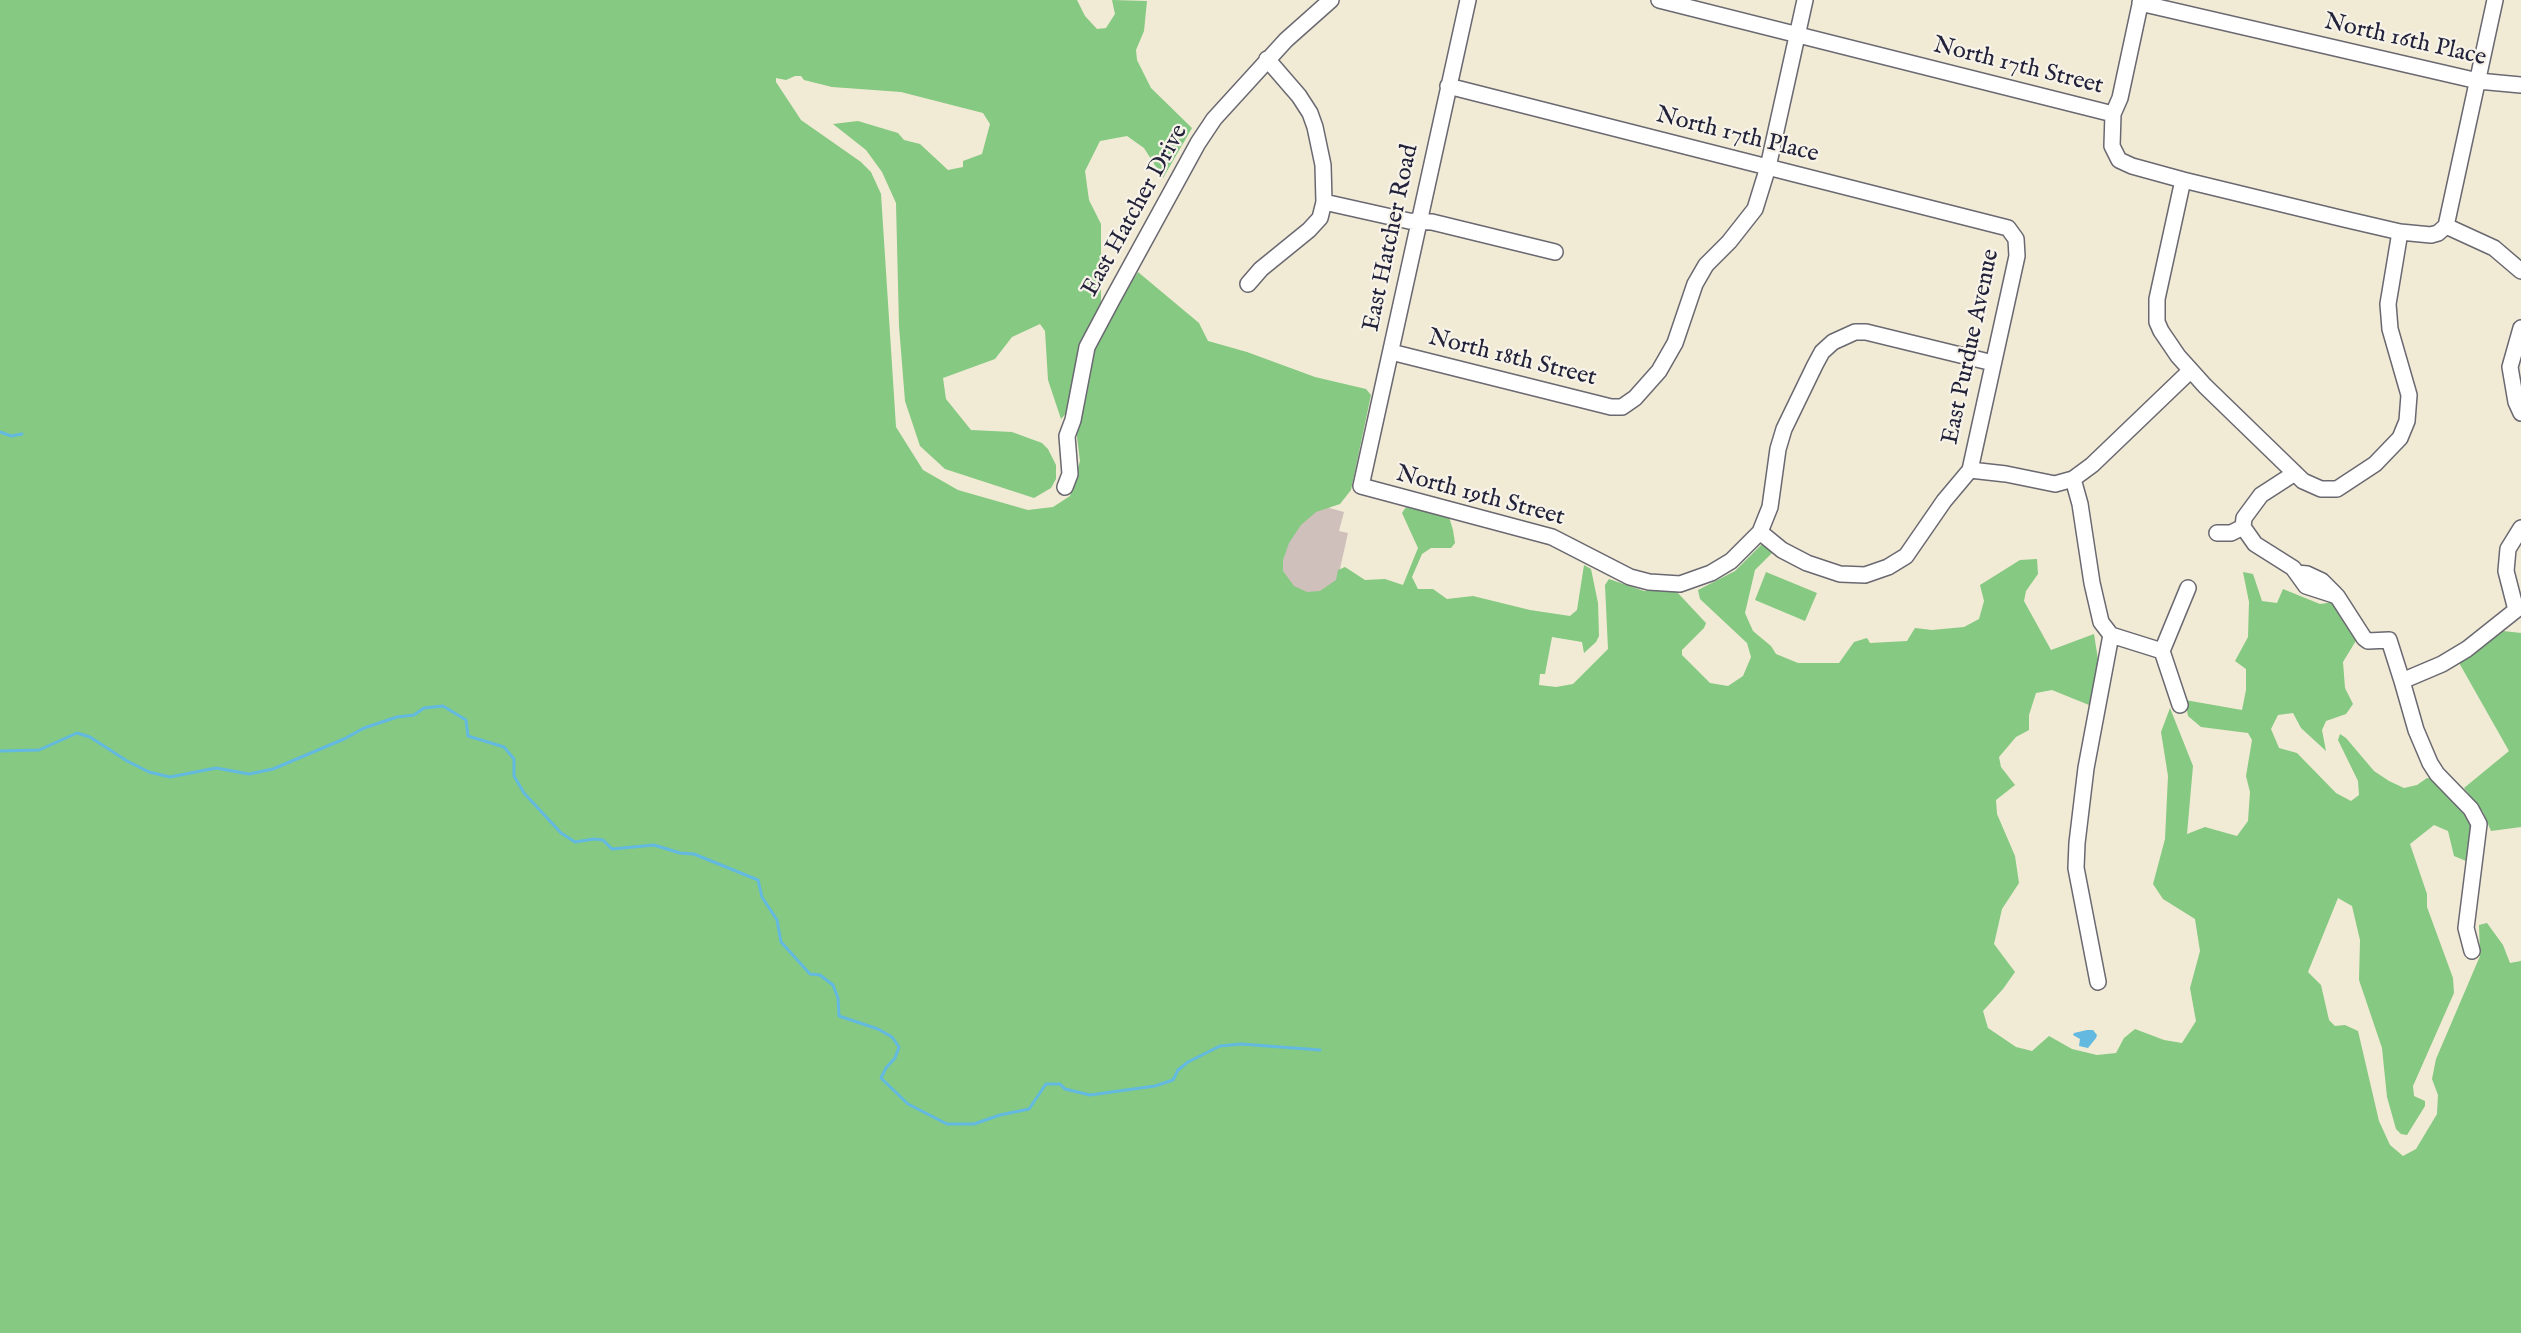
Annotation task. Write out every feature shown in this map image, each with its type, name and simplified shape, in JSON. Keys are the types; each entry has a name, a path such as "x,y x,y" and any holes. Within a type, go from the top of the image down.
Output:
{"street":[{"name":"East Hatcher Drive","path":"1065,487 1070,474 1067,436 1073,420 1087,347 1198,143 1214,119 1267,59 1331,0"},
{"name":"East Hatcher Road","path":"1361,486 1468,0"},
{"name":"North 17th Street","path":"1659,0 2113,114 2112,146 2119,160 2182,180 2400,232 2430,235 2438,233 2446,226"},
{"path":"1768,167 1805,0"},
{"path":"2495,0 2446,226 2494,248 2521,271"},
{"path":"2113,114 2120,98 2140,2"},
{"name":"North 16th Place","path":"2140,2 2478,81 2521,85"},
{"path":"1248,284 1261,269 1309,230 1320,218 1324,202 1323,165 1310,112 1267,59"},
{"name":"North 17th Place","path":"1448,86 2001,226 2014,234"},
{"name":"North 18th Street","path":"1391,352 1622,408 1635,398 1661,367 1682,327 1695,284 1706,265 1755,209 1768,167"},
{"path":"2182,180 2164,260 2156,309 2161,332 2190,371 2303,481 2321,489 2337,489 2375,464 2390,452 2400,438 2407,421 2409,394 2390,329 2388,304 2400,232"},
{"path":"1324,202 1432,222 1555,252"},
{"name":"East Purdue Avenue","path":"1970,470 2017,256 2018,247 2014,234"},
{"path":"2521,328 2510,367 2516,402 2521,412"},
{"path":"1993,363 1866,332 1855,332 1833,342 1822,352 1784,429 1778,449 1770,507 1760,532 1782,550 1807,563 1840,574 1865,575 1888,567 1906,556 1944,501 1970,470 2006,474 2055,484 2073,480 2092,465 2190,371"},
{"path":"2295,473 2261,495 2244,518 2243,527 2255,544 2297,573 2307,574 2322,582 2337,596 2364,638 2368,641 2390,639 2416,730 2430,763 2437,774 2471,810 2479,824 2466,928 2472,951"},
{"path":"2073,480 2080,504 2092,583 2101,622 2111,634 2162,651"},
{"name":"North 19th Street","path":"1361,486 1552,537 1630,577 1649,582 1680,584 1711,573 1731,561 1760,532"},
{"path":"2217,533 2231,533 2243,527"},
{"path":"2402,681 2442,664 2467,649 2519,611 2506,571 2508,549 2521,528"},
{"path":"2180,705 2162,651 2188,588"},
{"path":"2097,982 2076,868 2077,843 2086,768 2111,634"}],"shaded area":[{"path":"1293,498 1344,512 1339,531 1348,533 1331,609 1271,594"}],"green space":[{"path":"0,0 1077,0 1085,16 1097,29 1106,28 1115,14 1112,0 1147,1 1144,31 1136,50 1137,60 1151,88 1192,128 1163,178 1144,148 1127,136 1100,141 1085,171 1089,200 1101,224 1101,304 1078,348 1069,410 1061,419 1048,380 1045,331 1040,324 1012,337 995,359 943,378 946,399 971,430 1012,432 1042,443 1048,449 1056,465 1056,479 1051,488 1034,498 945,469 920,446 905,401 899,326 896,203 882,172 866,150 833,124 858,121 898,133 904,140 920,144 948,170 963,167 963,161 982,154 990,124 983,113 901,92 832,87 804,80 801,76 786,80 776,78 776,82 801,120 861,162 871,172 881,194 896,427 923,470 958,490 1028,510 1053,507 1070,496 1080,461 1076,429 1085,384 1102,325 1138,272 1199,323 1208,341 1247,352 1315,377 1366,389 1371,395 1351,490 1340,504 1316,512 1301,525 1289,543 1283,560 1283,571 1294,586 1307,592 1320,591 1336,580 1338,570 1345,567 1365,580 1385,579 1403,585 1418,548 1402,513 1406,507 1449,517 1455,543 1451,548 1431,548 1422,554 1412,577 1418,589 1433,589 1447,599 1473,596 1530,610 1570,616 1577,610 1584,565 1591,569 1598,603 1599,636 1584,653 1582,642 1552,637 1545,674 1540,674 1539,685 1556,687 1573,684 1608,649 1605,585 1609,579 1644,591 1676,591 1706,623 1704,628 1682,650 1682,655 1710,683 1728,686 1743,676 1751,657 1747,643 1700,599 1698,590 1735,571 1761,545 1769,546 1773,552 1755,570 1745,613 1753,631 1771,646 1776,654 1798,663 1839,663 1854,642 1867,638 1870,643 1907,641 1915,628 1932,630 1964,627 1979,619 1984,601 1980,585 2020,560 2037,559 2038,574 2026,591 2024,601 2051,650 2094,634 2099,666 2089,705 2052,690 2036,693 2029,715 2029,730 2016,737 1999,757 2001,767 2015,785 1996,800 1997,814 2015,856 2019,883 2002,909 1994,944 2015,972 1983,1011 1988,1028 2016,1047 2032,1051 2049,1036 2072,1049 2097,1055 2116,1053 2124,1038 2135,1029 2164,1040 2182,1043 2196,1021 2190,988 2200,951 2195,919 2163,899 2153,884 2165,839 2168,776 2161,732 2170,708 2193,766 2187,834 2205,827 2237,836 2248,821 2250,792 2246,776 2252,740 2248,733 2201,727 2188,716 2185,700 2242,710 2246,690 2246,669 2235,661 2248,637 2249,602 2243,572 2253,574 2262,601 2277,603 2283,589 2320,604 2335,602 2357,639 2343,662 2345,688 2353,704 2346,714 2326,721 2322,730 2326,751 2301,728 2293,713 2278,715 2271,729 2279,748 2297,753 2336,793 2351,801 2359,795 2358,781 2338,740 2340,734 2374,771 2389,781 2404,788 2417,785 2427,778 2437,779 2474,818 2471,863 2454,856 2448,831 2434,825 2410,844 2427,894 2427,907 2453,978 2454,993 2413,1086 2414,1096 2425,1101 2425,1106 2407,1135 2401,1134 2396,1129 2387,1097 2382,1048 2359,980 2360,940 2352,906 2338,898 2308,972 2321,985 2329,1020 2335,1026 2345,1025 2358,1031 2379,1121 2390,1145 2403,1156 2416,1149 2437,1114 2438,1095 2432,1079 2436,1059 2480,956 2479,925 2487,923 2503,945 2510,963 2521,961 2521,1333 0,1333"},
{"path":"1766,572 1817,593 1805,621 1755,600"},
{"path":"2503,631 2521,633 2521,827 2491,831 2483,812 2464,788 2509,751 2458,661"}],"water":[{"path":"2093,1030 2097,1035 2088,1048 2079,1046 2080,1039 2073,1035"}],"waterway":[{"path":"0,432 11,436 22,434"},
{"path":"0,751 39,750 77,733 90,737 149,772 170,777 216,768 249,774 273,769 344,739 364,728 397,717 414,715 424,708 443,706 466,720 468,736 504,747 514,759 514,776 524,793 561,833 575,842 603,840 612,849 654,845 680,853 694,854 758,880 762,897 777,920 781,942 810,974 820,975 833,985 838,998 839,1016 878,1029 892,1037 899,1047 895,1058 881,1078 908,1104 947,1124 974,1124 1000,1115 1029,1109 1046,1084 1060,1084 1065,1089 1090,1095 1155,1086 1173,1080 1178,1070 1188,1062 1220,1046 1241,1044 1320,1050"}]}
